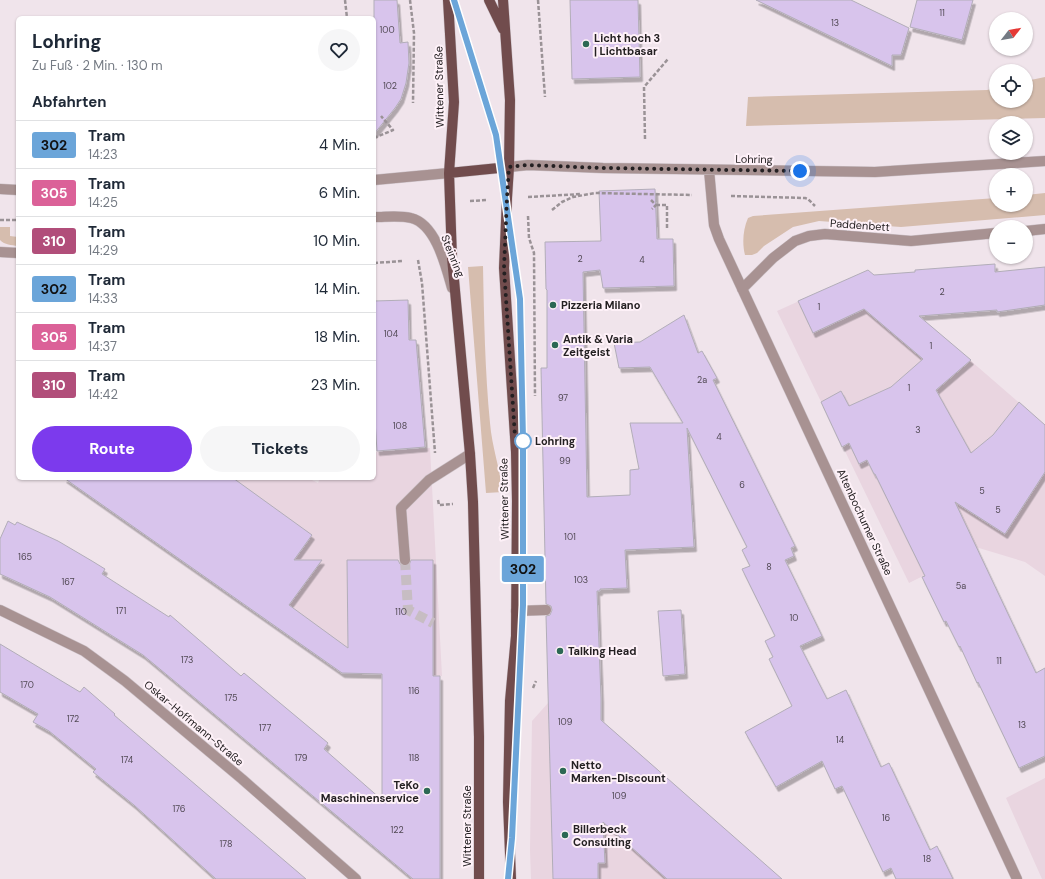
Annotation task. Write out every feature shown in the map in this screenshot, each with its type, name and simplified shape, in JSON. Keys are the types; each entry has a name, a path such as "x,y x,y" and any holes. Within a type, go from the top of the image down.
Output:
{"main road":[{"name":"Wittener Straße","path":"448,0 454,102 449,173 452,258 473,502 479,737 479,879"},
{"name":"Wittener Straße","path":"489,0 506,34"},
{"name":"Wittener Straße","path":"503,0 510,100 509,167 504,268 516,452 517,501 516,636 510,701 508,802 511,879"},
{"path":"449,173 509,167"}],"street":[{"name":"Lohring","path":"509,167 528,165 709,170 875,172 1045,161"},
{"name":"Altenbochumer Straße","path":"709,170 714,225 742,289 1017,879"},
{"path":"376,180 449,173"},
{"path":"0,189 16,190"},
{"name":"Steinring","path":"376,217 412,218 424,225 434,237 443,258 456,301"},
{"path":"1033,230 1045,229"},
{"name":"Paddenbett","path":"742,289 773,258 795,242 809,236 825,234 911,241 989,234"},
{"path":"0,252 16,253"},
{"path":"405,560 401,508 429,480 470,454"},
{"name":"Oskar-Hoffmann-Straße","path":"0,610 84,651 125,681 242,779 356,879"},
{"path":"516,611 546,610"}],"path":[{"path":"345,0 347,16"},
{"path":"410,0 414,33 412,103"},
{"path":"538,0 545,97"},
{"path":"645,139 644,87 668,59"},
{"path":"376,137 393,130 382,116"},
{"path":"552,210 562,202 573,197 590,193 672,196"},
{"path":"748,196 804,198 808,199 815,206"},
{"path":"651,200 656,205"},
{"path":"652,209 656,205 667,204 667,229"},
{"path":"0,220 16,220"},
{"path":"418,260 422,282 439,504 473,502"},
{"path":"376,263 403,261"}],"shaded area":[{"path":"1045,77 1045,118 1033,118 1033,116 989,116 989,119 746,126 748,97 989,90 989,108 1033,108 1033,80"},
{"path":"1045,193 1045,215 901,227 819,221 793,227 752,255 745,255 744,251 745,227 748,218 753,216 989,199 989,212 1033,212 1033,194"},
{"path":"0,227 10,227 10,236 16,237 16,246 6,244 0,240"},
{"path":"483,266 488,403 492,441 503,492 486,493 468,267"},
{"path":"868,270 919,318 919,316 1045,425 1045,576 1025,562 979,548 909,583 777,311"},
{"path":"430,448 442,676 342,673 67,480 312,480 318,483 319,480 376,480 376,452"},
{"path":"548,703 601,720 782,879 531,879 532,721"},
{"path":"1045,778 1045,879 1042,879 1006,798"}],"building":[{"path":"374,0 397,0 400,43 408,42 409,63 406,83 401,99 376,132 376,16 374,16"},
{"path":"570,0 638,0 640,77 572,79"},
{"path":"756,0 851,0 909,28 901,55 892,55 892,66"},
{"path":"917,0 973,0 962,40 910,27"},
{"path":"655,189 657,239 673,239 674,286 603,288 600,270 583,272 587,497 630,495 630,470 639,469 630,423 683,423 650,367 619,368 614,343 640,342 684,315 698,353 702,351 717,378 713,380 795,546 791,548 794,556 785,560 822,636 800,646 827,699 846,690 881,767 889,763 930,850 937,846 953,879 896,879 891,868 883,872 842,786 835,789 822,761 776,787 745,732 792,706 769,659 773,657 765,641 775,636 742,569 750,566 742,550 747,547 687,428 694,547 625,550 627,588 600,589 600,591 597,591 601,720 782,879 667,879 603,822 605,863 598,863 598,879 553,879 546,616 550,615 552,610 551,606 546,604 541,368 547,368 547,290 545,242 601,241 599,191"},
{"path":"995,264 995,272 1045,267 1045,305 997,312 997,310 919,316 971,360 936,390 971,453 993,435 1019,402 1045,425 1045,472 1005,534 955,502 1036,673 1045,668 1045,756 1019,768 960,646 959,647 946,621 944,622 922,577 925,576 875,474 867,460 859,464 849,443 842,447 821,402 841,391 849,406 891,387 923,359 864,309 813,333 798,301 868,270 874,275 915,272 915,270"},
{"path":"408,300 409,340 416,340 425,447 377,451 376,301"},
{"path":"67,480 236,480 312,535 294,560 322,560 289,605 348,648 347,560 398,560 400,564 405,566 409,565 411,560 433,560 433,676 440,676 440,879 413,879 143,655 50,597 0,574 0,539 8,521 15,525 17,522 58,541 105,569 102,574 169,617 170,615 241,676 244,673 328,743 324,749 382,800 382,674 342,673"},
{"path":"681,610 685,674 663,676 658,611"},
{"path":"0,644 80,692 84,687 115,714 114,715 306,879 216,879 134,805 93,772 96,769 49,731 33,722 38,714 0,692"}],"tunnel":[{"path":"405,560 408,610 433,623"}],"tram line":[{"name":"302","path":"454,0 496,135 520,299 523,440 523,605 512,838 508,879"}],"place":[{"name":"Licht hoch 3 | Lichtbasar","path":"586,44"},
{"name":"Pizzeria Milano","path":"553,305"},
{"name":"Antik & Varia Zeitgeist","path":"555,345"},
{"name":"Lohring","path":"523,441"},
{"name":"Talking Head","path":"560,651"},
{"name":"Netto Marken-Discount","path":"563,771"},
{"name":"TeKo Maschinenservice","path":"427,791"},
{"name":"Billerbeck Consulting","path":"565,835"}],"route":[{"path":"523,441 515,437 504,268 509,167 528,165 603,168 800,171"}]}
